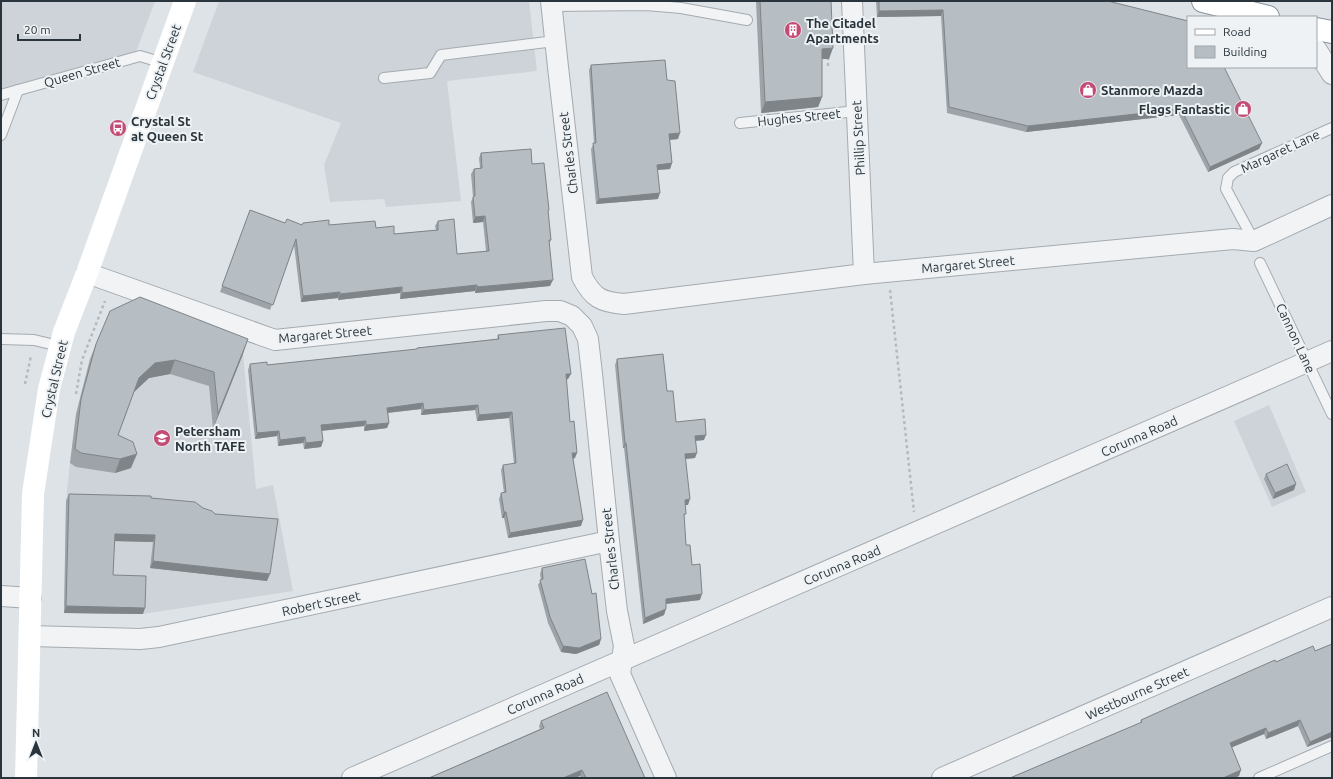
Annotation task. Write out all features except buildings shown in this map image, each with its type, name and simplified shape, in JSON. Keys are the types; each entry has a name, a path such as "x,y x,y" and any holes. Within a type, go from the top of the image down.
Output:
{"main road":[{"name":"Crystal Street","path":"26,778 33,494 57,346 87,273 185,1"},
{"path":"1203,1 1264,16"},
{"path":"1317,29 1332,32"}],"street":[{"name":"Phillip Street","path":"852,1 864,274"},
{"name":"Charles Street","path":"552,4 582,277 590,291 599,298"},
{"path":"1317,51 1332,74"},
{"path":"1254,241 1332,205"},
{"name":"Margaret Street","path":"599,298 610,303 624,304 864,274 1233,239 1254,241"},
{"name":"Margaret Street","path":"87,273 275,340 546,310 560,311 572,316"},
{"name":"Charles Street","path":"572,316 582,326 588,339 617,611 624,646 620,674 666,778"},
{"name":"Corunna Road","path":"352,778 1332,351"},
{"name":"Robert Street","path":"30,636 140,639 159,637 609,541"},
{"path":"1,596 31,598"},
{"name":"Westbourne Street","path":"942,778 1332,607"}],"lane":[{"path":"552,4 646,5 681,8 747,20"},
{"path":"384,78 430,73 441,55 555,41"},
{"name":"Queen Street","path":"1,95 140,56 163,63"},
{"path":"1,135 18,90"},
{"name":"Hughes Street","path":"740,123 857,111"},
{"name":"Margaret Lane","path":"1254,241 1226,189 1228,178 1234,172 1332,128"},
{"name":"Cannon Lane","path":"1260,263 1332,414"},
{"path":"1,339 34,340 57,346"},
{"path":"1259,778 1332,746"}],"path":[{"path":"828,52 828,66"},
{"path":"888,272 916,533"},
{"path":"76,394 82,360 112,282"},
{"path":"25,384 34,340"}],"shaded area":[{"path":"1,1 155,1 136,52 1,92"},
{"path":"219,1 529,1 537,71 447,81 461,201 386,207 384,199 330,202 324,165 341,123 193,72"},
{"name":"Petersham North TAFE","path":"243,354 256,489 273,485 293,591 143,614 64,613 66,501 76,414 90,359"},
{"path":"1269,405 1306,492 1272,507 1234,421"}],"place":[{"name":"The Citadel Apartments","path":"793,30"},
{"name":"Stanmore Mazda","path":"1088,90"},
{"name":"Flags Fantastic","path":"1243,109"},
{"name":"Crystal St at Queen St","path":"118,128"},
{"name":"Petersham North TAFE","path":"162,438"}]}
